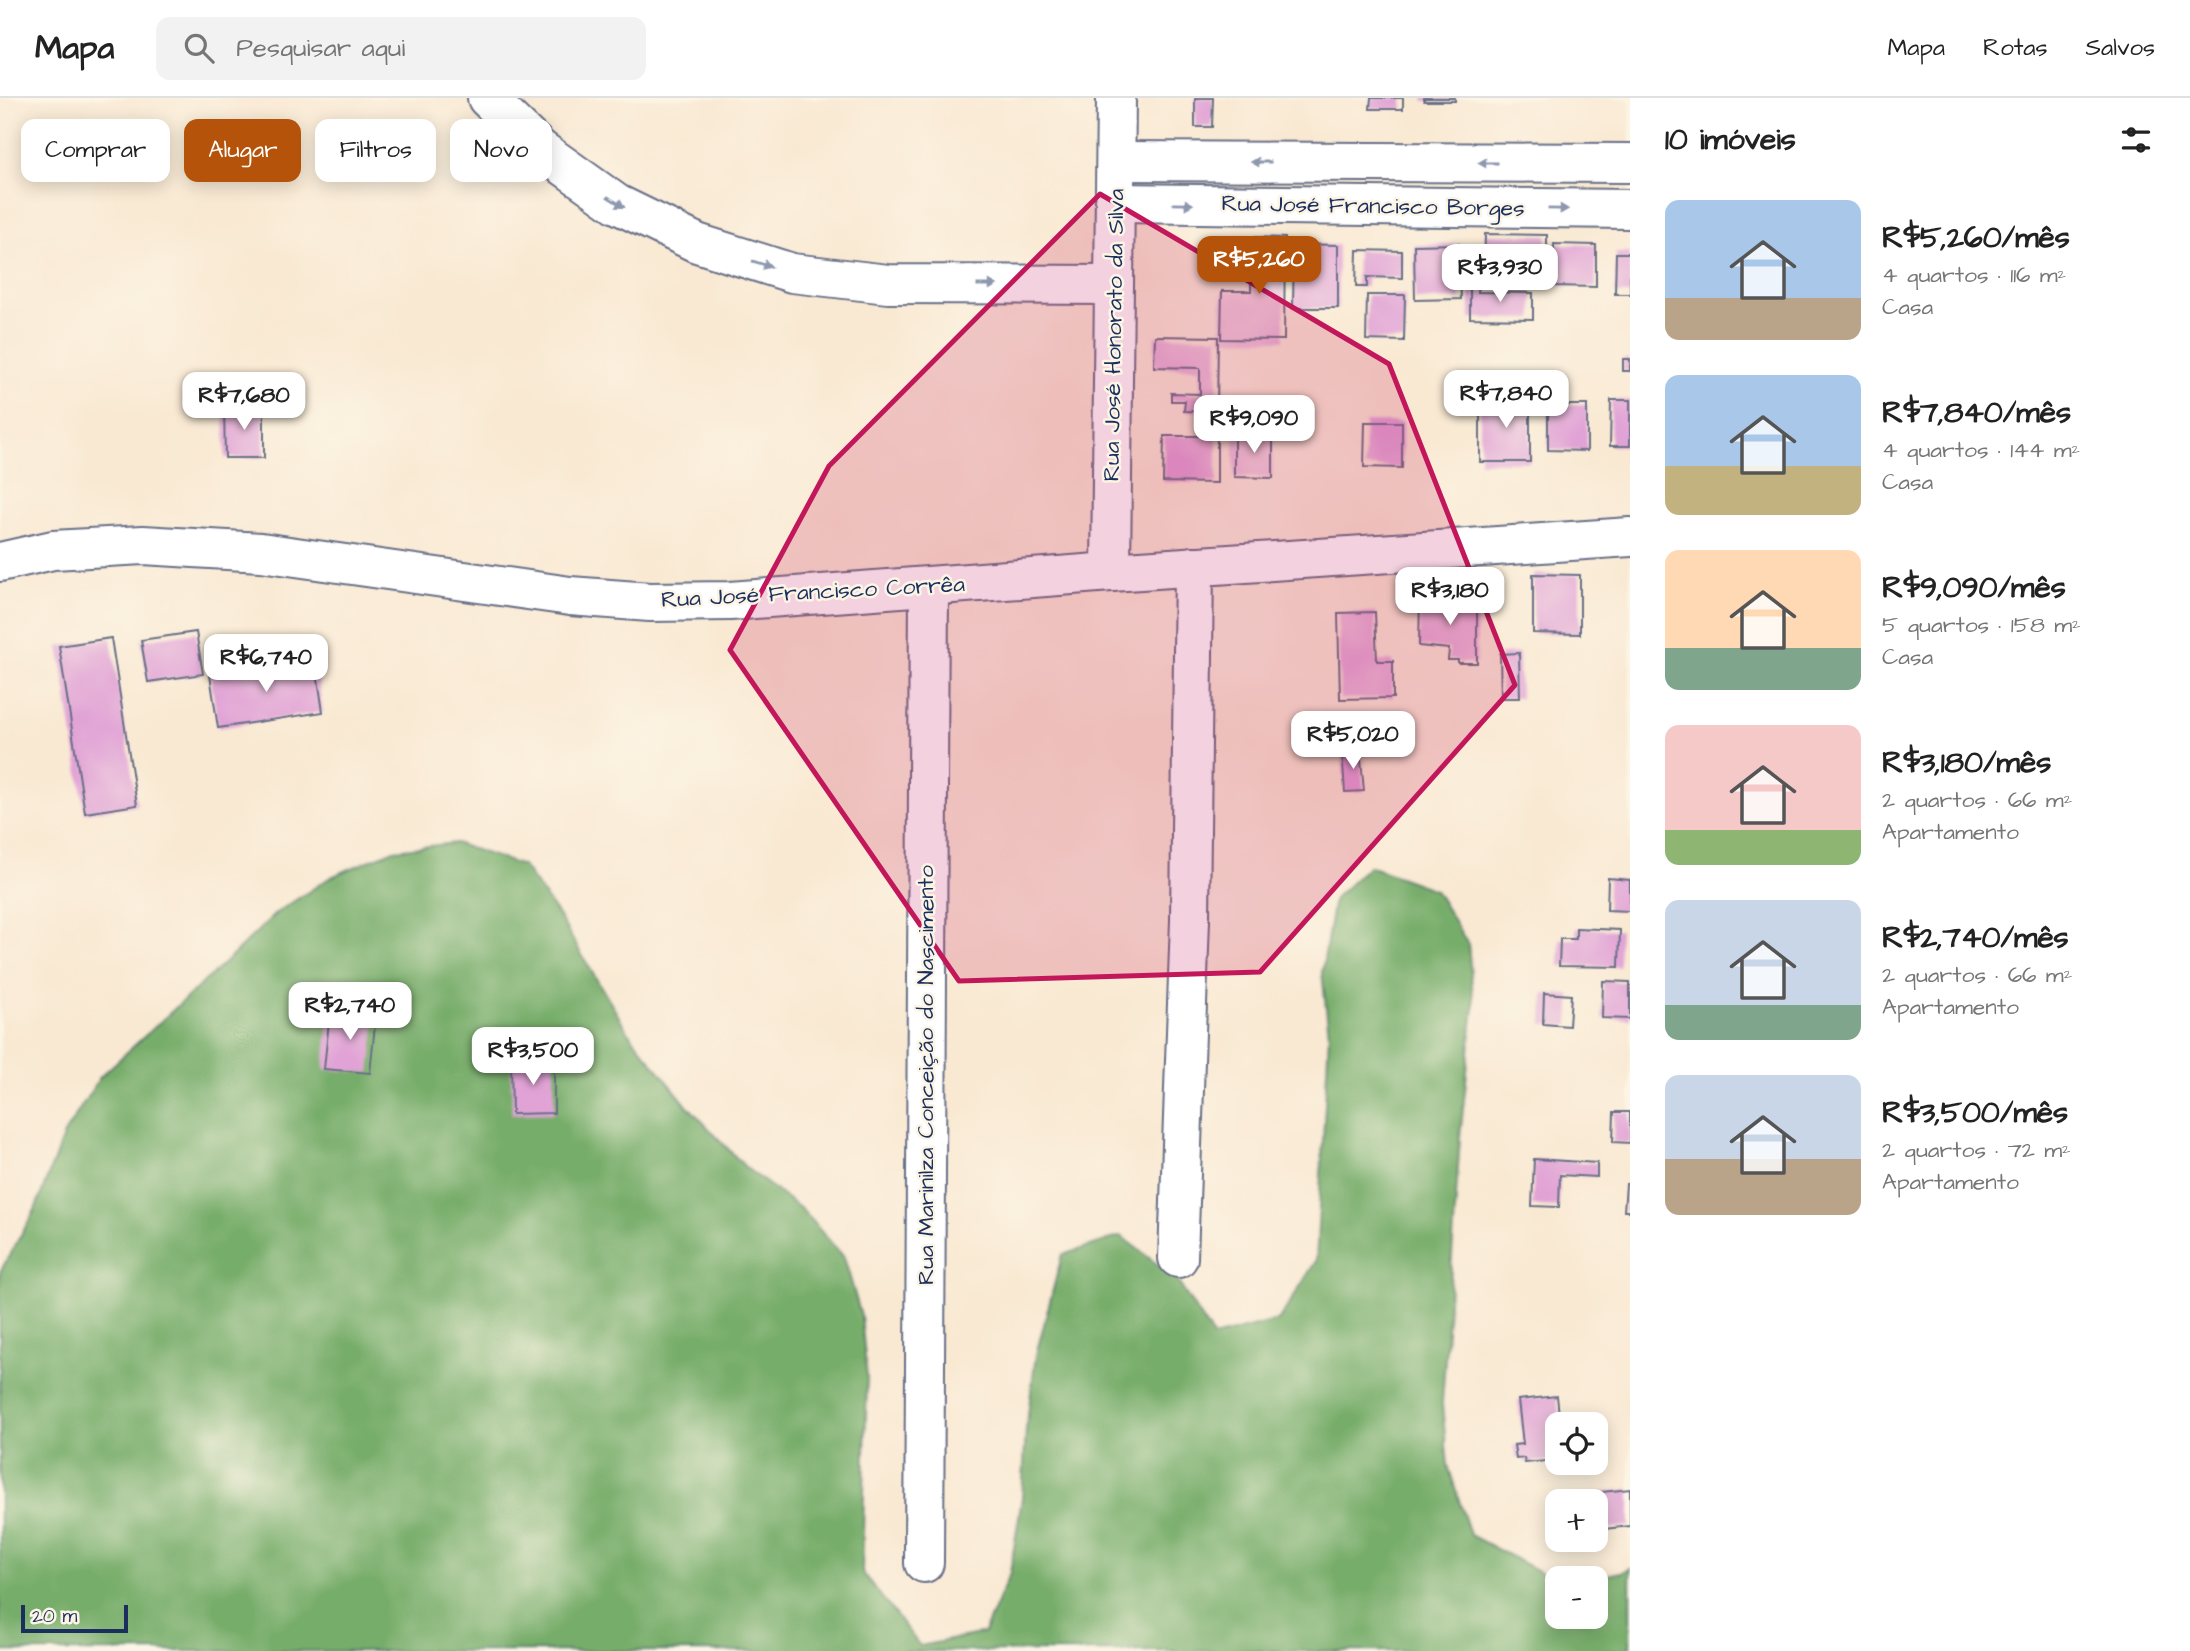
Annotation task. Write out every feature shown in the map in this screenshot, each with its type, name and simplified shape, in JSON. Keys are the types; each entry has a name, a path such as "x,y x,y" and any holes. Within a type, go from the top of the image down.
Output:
{"street":[{"path":"486,98 540,149 617,204 697,243 792,273 888,284 1114,285"},
{"name":"Rua José Honorato da Silva","path":"1111,572 1116,98"},
{"name":"Rua José Francisco Borges","path":"1116,161 1630,163"},
{"name":"Rua José Francisco Borges","path":"1115,203 1630,209"},
{"name":"Rua José Francisco Corrêa","path":"0,562 53,550 156,545 261,552 570,596 650,602 730,601 1630,537"},
{"path":"1178,1258 1190,920 1194,566"},
{"name":"Rua Marinilza Conceição do Nascimento","path":"924,1563 929,587"}],"highlighted area":[{"path":"1100,194 1389,364 1515,685 1260,972 959,981 730,650 829,466"}],"green space":[{"path":"455,843 523,866 558,915 628,1032 685,1103 746,1168 801,1209 844,1257 861,1316 867,1378 862,1572 920,1646 984,1633 1010,1573 1022,1498 1026,1429 1036,1355 1062,1255 1121,1236 1176,1279 1213,1337 1279,1320 1316,1261 1329,1035 1322,972 1334,899 1369,866 1435,890 1468,944 1474,1006 1460,1137 1442,1404 1448,1465 1470,1535 1545,1575 1545,1629 1608,1629 1608,1574 1630,1568 1630,1647 1619,1651 0,1651 0,1272 35,1210 64,1134 100,1077 276,913 331,877 394,850"}],"building":[{"path":"1195,98 1213,98 1212,127 1195,127"},
{"path":"1371,98 1403,98 1403,109 1370,109"},
{"path":"1424,98 1455,98 1455,101 1424,101"},
{"path":"1485,234 1547,235 1547,274 1521,274 1521,282 1484,282"},
{"path":"1252,237 1285,238 1284,340 1221,339 1222,291 1251,291"},
{"path":"1294,244 1338,245 1338,308 1293,308"},
{"path":"1459,244 1461,299 1415,300 1414,245"},
{"path":"1554,244 1596,245 1596,287 1554,286"},
{"path":"1357,250 1402,251 1402,278 1367,277 1367,287 1356,287"},
{"path":"1616,253 1630,253 1630,294 1615,294"},
{"path":"1470,281 1479,281 1478,292 1533,293 1533,319 1470,318"},
{"path":"1367,295 1405,295 1404,341 1366,340"},
{"path":"1155,336 1218,337 1217,412 1184,411 1185,401 1171,401 1171,393 1200,394 1200,368 1154,367"},
{"path":"1623,359 1630,359 1630,371 1623,371"},
{"path":"1498,394 1530,395 1530,462 1480,462 1480,407 1497,407"},
{"path":"1611,400 1630,400 1630,446 1610,446"},
{"path":"264,405 264,458 225,458 224,406"},
{"path":"1548,405 1587,405 1587,451 1548,450"},
{"path":"1365,422 1402,422 1402,468 1364,467"},
{"path":"1234,432 1273,432 1273,478 1234,477"},
{"path":"1164,436 1217,436 1217,483 1163,482"},
{"path":"1533,574 1580,575 1580,634 1533,633"},
{"path":"1420,597 1477,598 1477,663 1448,660 1449,649 1419,646"},
{"path":"1375,612 1377,661 1393,661 1393,698 1340,699 1338,613"},
{"path":"196,632 203,674 148,682 141,640"},
{"path":"111,638 137,805 85,813 59,646"},
{"path":"1519,653 1520,698 1501,698 1500,654"},
{"path":"315,659 323,712 218,728 210,675"},
{"path":"1360,749 1364,791 1345,792 1342,750"},
{"path":"1608,878 1630,880 1630,911 1607,910"},
{"path":"1576,928 1620,930 1619,967 1559,966 1560,939 1576,939"},
{"path":"1603,981 1630,982 1630,1019 1602,1018"},
{"path":"1544,993 1571,995 1569,1026 1543,1024"},
{"path":"330,1011 376,1015 370,1073 324,1069"},
{"path":"554,1060 554,1113 512,1114 511,1061"},
{"path":"1614,1112 1630,1112 1630,1143 1613,1142"},
{"path":"1534,1159 1597,1163 1597,1177 1560,1175 1559,1207 1532,1206"},
{"path":"1626,1184 1630,1184 1630,1211 1624,1211"},
{"path":"1557,1396 1559,1412 1545,1412 1545,1461 1525,1463 1524,1458 1516,1459 1514,1445 1523,1444 1518,1400"},
{"path":"1630,1489 1630,1526 1608,1529 1608,1491"}]}
